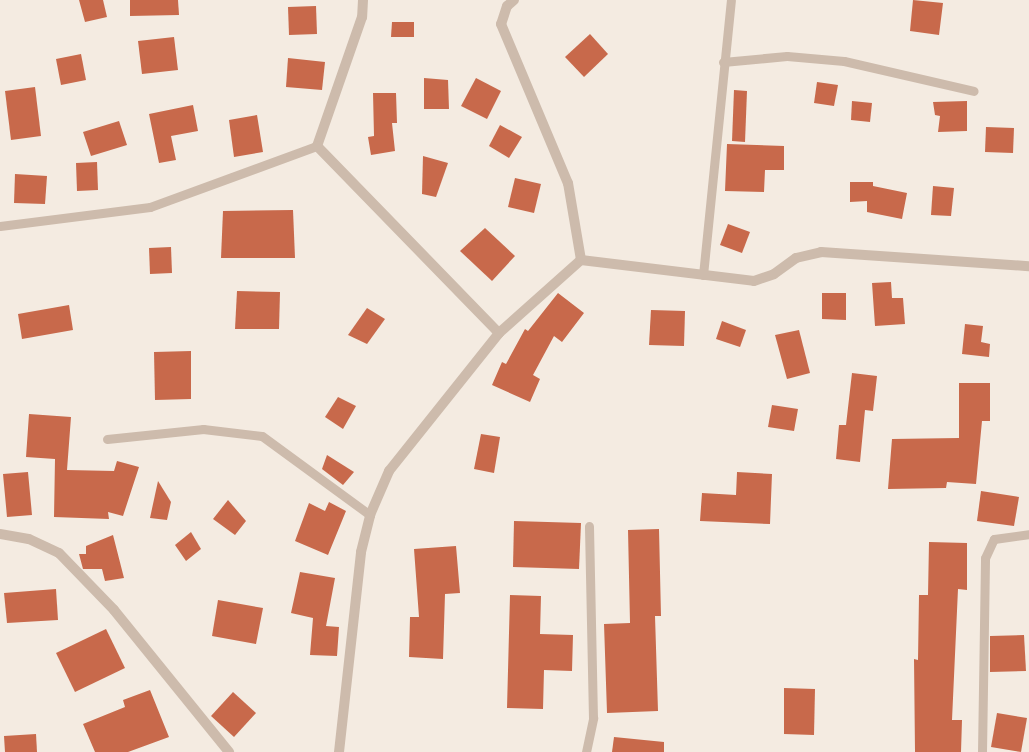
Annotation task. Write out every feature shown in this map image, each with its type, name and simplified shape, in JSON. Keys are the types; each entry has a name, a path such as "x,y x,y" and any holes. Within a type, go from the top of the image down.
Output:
{"street":[{"path":"363,0 362,17 317,146 499,333"},
{"path":"514,0 507,6 501,24 568,183 581,260"},
{"path":"339,752 361,552 370,515 389,471 499,333 581,260 754,281 774,274 796,258 821,252 1029,266"},
{"path":"0,534 29,539 59,553 114,610 229,752"}],"lane":[{"path":"703,275 722,62 730,0"},
{"path":"722,62 787,56 844,61 974,91"},
{"path":"0,226 150,207 317,146"},
{"path":"107,439 203,429 262,436 370,515"},
{"path":"586,752 593,718 590,526"},
{"path":"982,752 985,558 994,539 1029,534"}],"building":[{"path":"79,0 103,0 107,17 85,22"},
{"path":"130,0 178,0 179,15 130,16"},
{"path":"913,0 943,3 939,35 910,31"},
{"path":"316,6 317,34 289,35 288,7"},
{"path":"392,22 414,22 414,37 391,37"},
{"path":"590,34 608,54 584,77 565,57"},
{"path":"174,37 178,70 142,74 138,41"},
{"path":"81,54 86,80 61,85 56,59"},
{"path":"288,58 325,62 322,90 286,87"},
{"path":"424,78 448,80 449,109 424,109"},
{"path":"476,78 501,91 487,119 461,106"},
{"path":"817,82 838,85 834,106 814,103"},
{"path":"35,87 41,136 11,140 5,91"},
{"path":"734,90 747,91 745,142 732,141"},
{"path":"373,93 396,93 397,123 392,123 395,151 371,155 368,137 374,136"},
{"path":"852,101 872,103 870,122 851,120"},
{"path":"967,101 967,131 938,132 940,116 935,115 933,102"},
{"path":"193,105 198,131 171,136 176,160 159,163 149,114"},
{"path":"257,115 263,152 234,157 229,120"},
{"path":"119,121 127,145 91,156 83,132"},
{"path":"500,125 522,137 509,158 489,146"},
{"path":"986,127 1014,128 1013,153 985,152"},
{"path":"727,144 784,146 784,170 765,170 764,192 725,191"},
{"path":"423,156 448,163 436,197 422,194"},
{"path":"97,162 98,190 77,191 76,163"},
{"path":"15,174 47,176 45,204 14,203"},
{"path":"515,178 541,184 534,213 508,207"},
{"path":"850,182 873,182 873,186 907,193 902,219 867,212 867,201 850,202"},
{"path":"933,186 954,188 951,216 931,215"},
{"path":"293,210 295,258 221,258 223,211"},
{"path":"728,224 750,232 742,253 720,245"},
{"path":"485,228 515,256 492,281 460,251"},
{"path":"171,247 172,273 150,274 149,248"},
{"path":"891,282 892,298 903,298 905,324 875,326 872,283"},
{"path":"237,291 280,292 279,329 235,329"},
{"path":"558,293 584,313 562,342 554,336 533,375 540,379 530,402 492,385 502,362 506,364 525,329 528,331"},
{"path":"822,293 846,293 846,320 822,319"},
{"path":"69,305 73,330 22,339 18,314"},
{"path":"367,308 385,319 367,344 348,335"},
{"path":"651,310 685,311 684,346 649,345"},
{"path":"722,321 746,330 740,347 716,339"},
{"path":"965,324 983,326 981,342 990,344 989,357 962,354"},
{"path":"799,330 810,373 787,379 775,335"},
{"path":"191,351 191,399 155,400 154,352"},
{"path":"852,373 877,376 873,411 865,410 860,462 836,459 839,425 846,425"},
{"path":"959,383 990,383 990,421 982,421 976,484 947,482 946,488 888,489 892,439 959,438"},
{"path":"338,397 356,406 343,429 325,417"},
{"path":"772,405 798,409 794,431 768,427"},
{"path":"29,414 71,417 67,470 114,471 117,461 139,467 123,516 108,512 109,519 54,517 55,459 26,457"},
{"path":"481,434 500,437 494,473 474,469"},
{"path":"327,455 354,472 343,485 322,469"},
{"path":"28,472 32,515 7,517 3,474"},
{"path":"737,472 772,474 770,524 700,521 702,493 736,495"},
{"path":"158,481 171,502 167,520 150,518"},
{"path":"981,491 1019,497 1014,526 977,521"},
{"path":"228,500 246,521 235,535 213,519"},
{"path":"329,502 346,511 328,555 295,541 309,503 325,511"},
{"path":"514,521 581,523 579,569 513,567"},
{"path":"659,529 661,616 655,616 658,711 607,713 604,624 630,623 628,530"},
{"path":"191,532 201,549 186,561 175,545"},
{"path":"113,535 124,578 105,581 102,569 83,569 79,554 86,554 86,546"},
{"path":"929,542 967,543 967,590 958,589 952,720 962,720 961,752 915,752 914,659 918,660 919,595 928,595"},
{"path":"456,546 460,593 445,594 443,659 409,657 410,617 419,617 414,549"},
{"path":"300,572 335,578 326,626 339,627 337,656 310,655 313,618 291,613"},
{"path":"56,589 58,620 7,623 4,593"},
{"path":"510,595 541,596 540,634 573,635 572,671 544,670 543,709 507,708"},
{"path":"218,600 263,608 256,644 212,636"},
{"path":"106,629 125,668 75,692 56,653"},
{"path":"1024,635 1026,671 990,672 990,636"},
{"path":"784,688 815,689 814,735 784,734"},
{"path":"150,690 169,737 128,752 95,752 83,724 125,707 123,700"},
{"path":"233,692 256,713 234,737 211,716"},
{"path":"997,713 1027,718 1021,752 991,747"},
{"path":"36,734 37,752 5,752 4,736"},
{"path":"614,737 664,742 664,752 612,752"}]}
